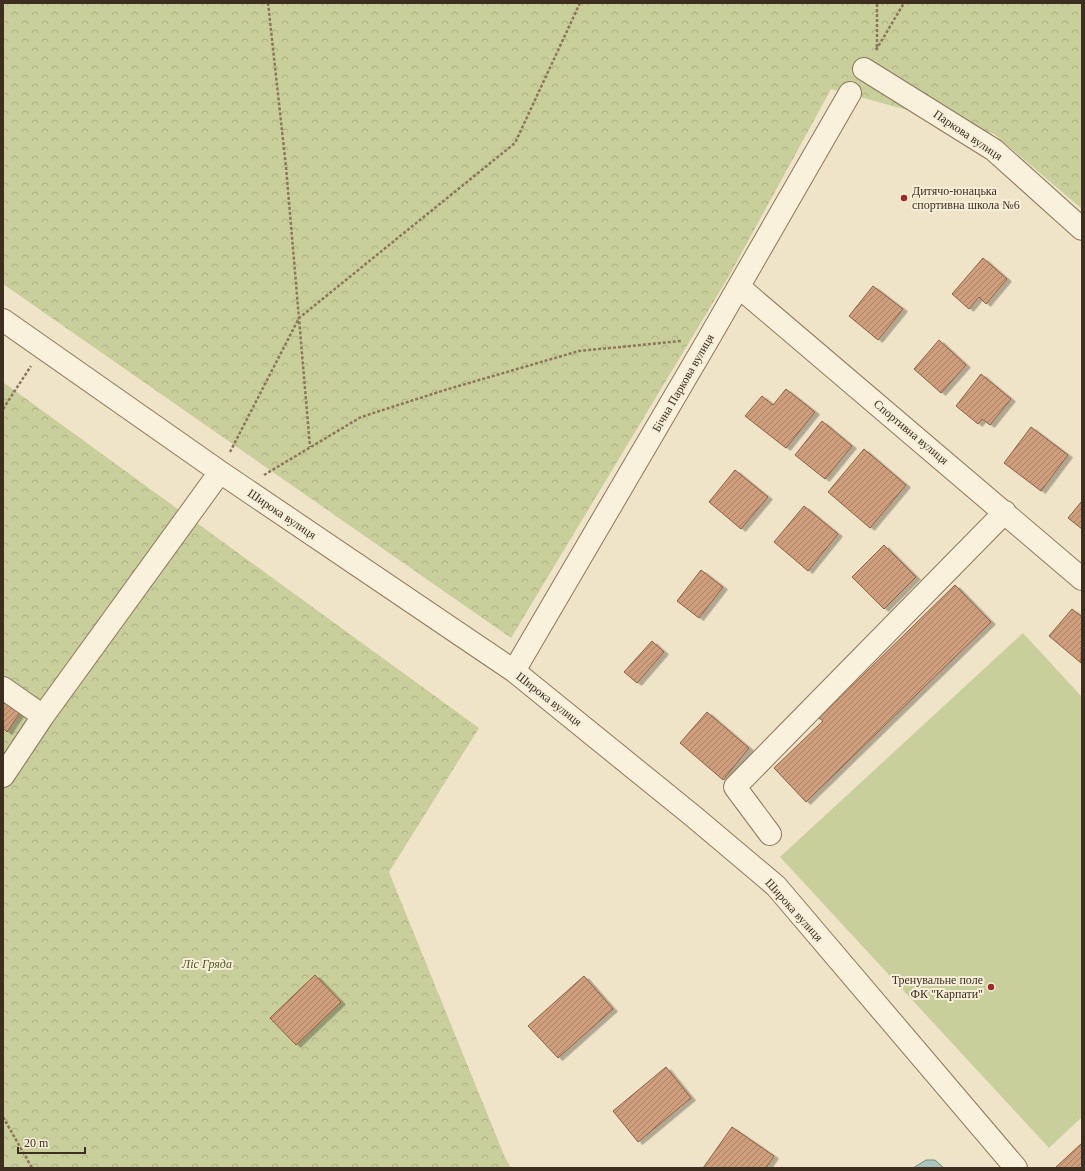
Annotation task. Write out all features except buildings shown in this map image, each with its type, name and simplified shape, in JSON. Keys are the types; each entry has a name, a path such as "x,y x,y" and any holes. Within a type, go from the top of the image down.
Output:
{"street":[{"name":"Паркова вулиця","path":"864,69 994,150 1082,229"},
{"name":"Бічна Паркова вулиця","path":"514,671 739,287 850,93"},
{"name":"Спортивна вулиця","path":"739,287 1082,579"},
{"name":"Широка вулиця","path":"3,320 220,472 514,671 693,816 776,886 1016,1168"},
{"path":"3,776 43,716 220,472"},
{"path":"770,834 735,787 1005,512"},
{"path":"3,688 43,716"}],"path":[{"path":"268,3 286,167 310,447"},
{"path":"220,472 299,318 515,144 580,3"},
{"path":"877,3 877,47"},
{"path":"897,14 904,3"},
{"path":"243,487 361,417 445,390 579,351 709,338"},
{"path":"3,409 31,364"},
{"path":"3,1118 32,1168"}],"green space":[{"path":"3,3 1082,3 1082,209 994,134 831,89 729,276 511,638 3,284"},
{"name":"Ліс Гряда","path":"3,382 479,728 389,872 504,1155 511,1168 3,1168"},
{"name":"Тренувальне поле ФК \"Карпати\"","path":"1023,633 1082,697 1082,1117 1049,1148 780,857"}],"water":[{"path":"926,1160 935,1160 944,1168 913,1168"}],"place":[{"name":"Дитячо-юнацька спортивна школа №6","path":"904,198"},
{"name":"Тренувальне поле ФК \"Карпати\"","path":"991,987"}]}
